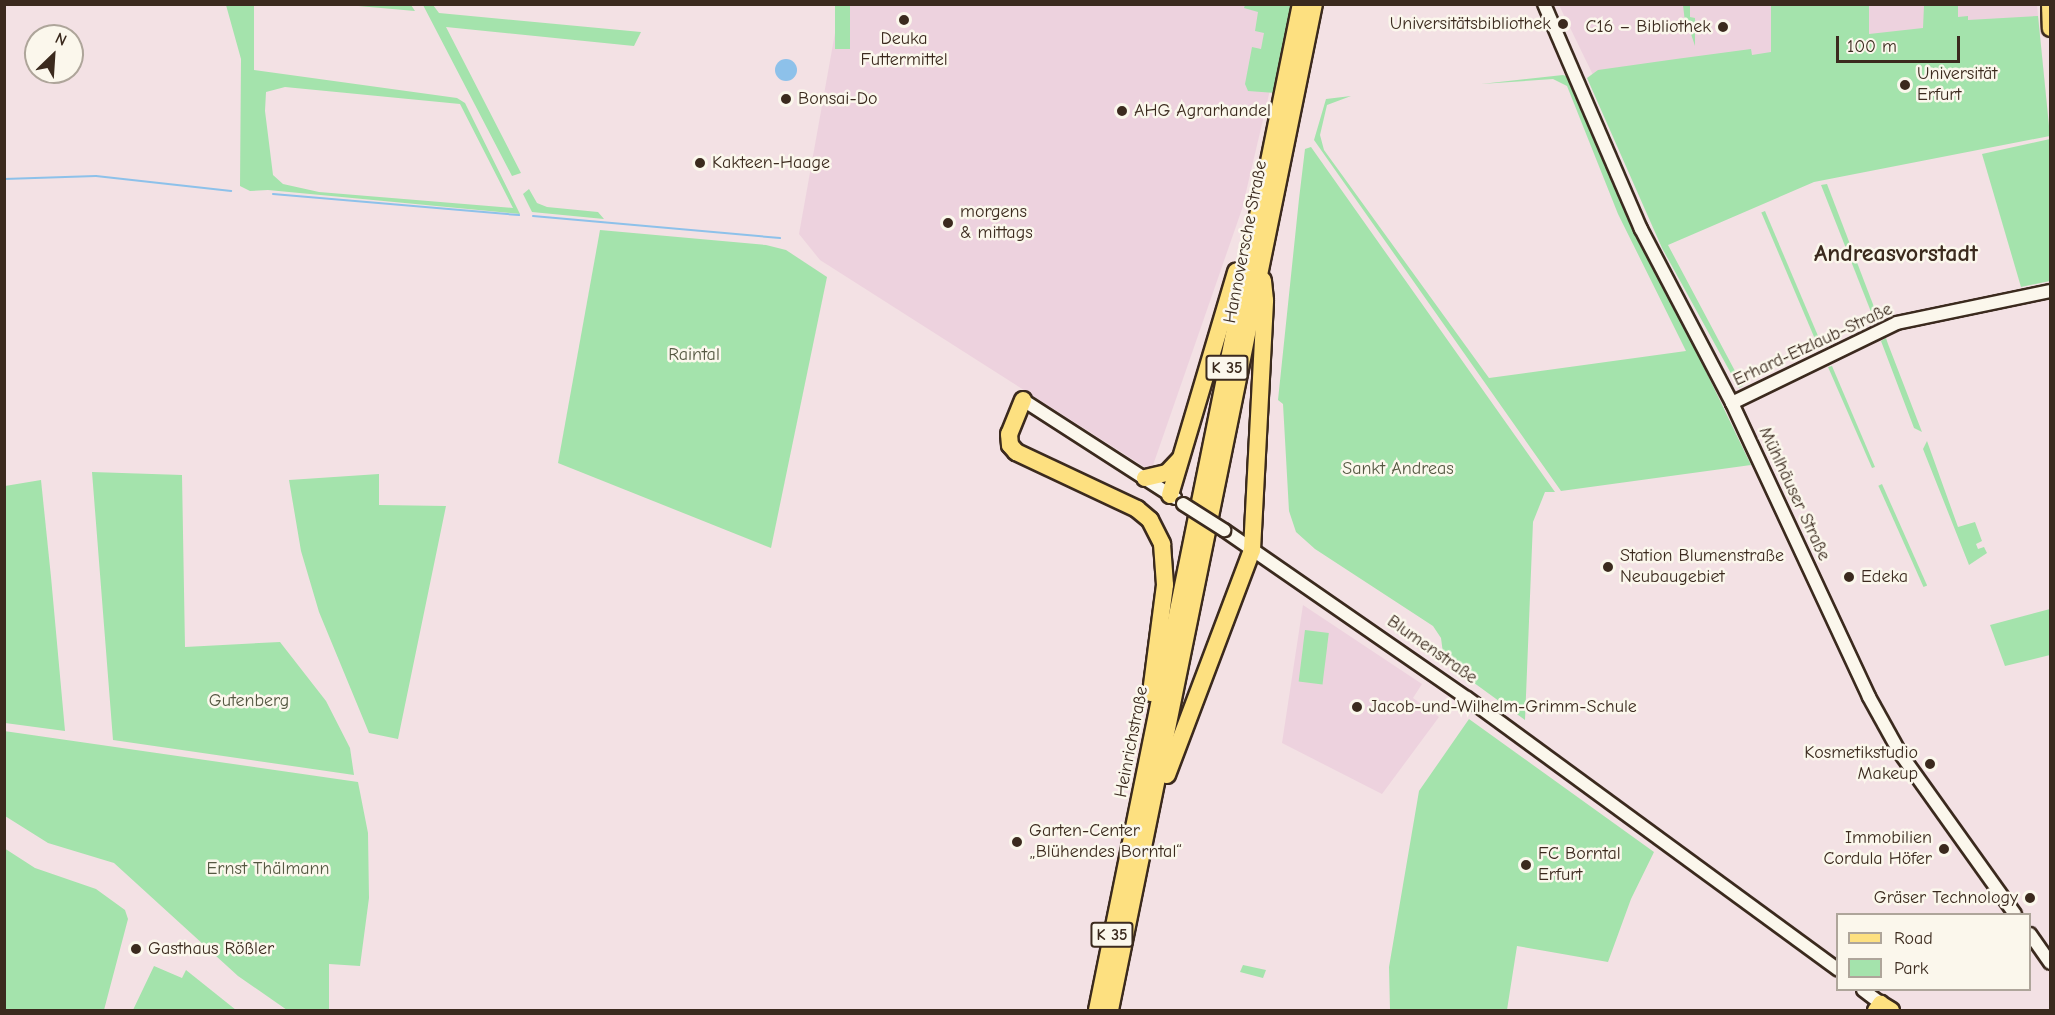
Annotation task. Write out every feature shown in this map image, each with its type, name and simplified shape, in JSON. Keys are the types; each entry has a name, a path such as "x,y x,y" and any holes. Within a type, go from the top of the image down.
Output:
{"highway":[{"name":"Hannoversche Straße","path":"1210,523 1256,221 1301,4"},
{"name":"Hannoversche Straße","path":"1210,523 1314,4"},
{"path":"1177,500 1181,457 1247,236 1256,221"},
{"path":"1150,817 1252,550 1266,300 1261,267"},
{"path":"1023,400 1011,425 1010,446 1016,452 1137,509 1150,520 1162,544 1165,585 1145,741 1150,753"},
{"path":"1145,478 1167,473 1181,457"},
{"name":"Heinrichstraße","path":"1097,1011 1150,753 1210,523"},
{"name":"Heinrichstraße","path":"1110,1011 1210,523"}],"main road":[{"path":"2049,4 2050,28"}],"street":[{"name":"Mühlhäuser Straße","path":"1544,4 1641,229 1732,403 1886,727 2014,913"},
{"name":"Erhard-Etzlaub-Straße","path":"1732,403 1897,323 2050,291"},
{"name":"Blumenstraße","path":"1023,400 1145,478 1458,692 1836,969"},
{"path":"2031,935 2050,963"},
{"path":"1864,991 1882,1008"}],"shaded area":[{"path":"840,5 1290,5 1242,209 1151,471 820,260 799,234"},
{"name":"Universität Erfurt","path":"1559,5 2037,5 2050,136 1593,75"},
{"name":"Jacob-und-Wilhelm-Grimm-Schule","path":"1303,605 1422,684 1413,698 1439,717 1382,794 1282,743"}],"green space":[{"path":"226,5 254,5 254,70 457,98 465,103 520,214 268,190 250,191 240,186 241,59","holes":["285,87 460,104 513,208 319,192 283,184 273,175 265,111 266,92"]},
{"path":"347,5 411,5 415,11"},
{"path":"423,5 433,5 439,13 641,32 634,46 446,27 521,173 512,176"},
{"path":"835,5 850,5 850,49 835,49"},
{"path":"1245,5 1294,5 1276,93 1248,91 1245,84 1252,47 1261,49 1264,33 1255,31 1258,12 1244,8"},
{"path":"1683,5 1690,5 1690,17 1695,18 1695,46 1690,31 1686,31"},
{"path":"1771,5 1869,5 1869,34 1923,28 1924,5 1958,5 1958,17 1968,16 1968,20 2038,16 2050,136 1814,182 1668,245 1743,386 1739,388 1662,248 1587,78 1598,70 1751,49 1752,55 1771,52"},
{"path":"1563,75 1571,78 1649,253 1751,465 1561,491 1314,140 1326,99 1351,96 1327,105 1320,135 1324,150 1489,378 1686,351 1618,214 1567,86 1553,79 1481,84"},
{"path":"2050,139 2050,281 2021,287 1982,154"},
{"name":"Sankt Andreas","path":"1311,147 1555,492 1545,492 1533,522 1525,720 1444,661 1441,638 1433,626 1315,549 1296,532 1289,511 1283,404 1278,400 1305,149"},
{"path":"1827,184 1879,320 1875,322 1821,185"},
{"path":"529,189 537,203 547,207 598,212 604,219 532,212 523,194"},
{"path":"1765,211 1822,346 1819,348 1761,213"},
{"name":"Raintal","path":"600,230 766,245 786,250 827,277 771,548 558,463"},
{"path":"1886,338 1922,432 1914,428 1881,341"},
{"path":"1832,366 1875,467 1872,468 1828,367"},
{"path":"1927,441 1958,527 1975,522 1982,541 1976,544 1978,549 1984,547 1987,553 1969,565 1923,449"},
{"name":"Gutenberg","path":"92,472 182,475 185,647 280,642 326,701 350,748 354,775 113,740"},
{"path":"379,474 379,505 446,506 398,739 369,733 319,612 301,551 289,480"},
{"path":"41,480 65,731 5,723 5,486"},
{"path":"1882,484 1927,585 1923,587 1878,486"},
{"path":"2050,609 2050,655 2005,666 1990,625"},
{"path":"1305,630 1329,633 1322,685 1299,682"},
{"name":"FC Borntal Erfurt","path":"1469,719 1654,852 1631,899 1608,962 1517,946 1507,1010 1390,1010 1389,967 1419,791"},
{"name":"Ernst Thälmann","path":"4,731 358,782 368,833 369,898 360,966 329,964 329,1010 287,1010 238,976 114,863 48,843 5,816"},
{"path":"4,848 35,868 96,889 125,910 128,919 104,1010 5,1010"},
{"path":"1243,965 1266,970 1263,978 1240,972"},
{"path":"154,966 182,978 186,970 236,1010 133,1010"}],"water":[{"path":"786,59 794,62 797,70 794,78 786,81 778,78 775,70 778,62"}],"waterway":[{"path":"4,179 96,176 231,191"},
{"path":"273,194 519,215"},
{"path":"533,216 780,238"}],"place":[{"name":"Deuka Futtermittel","path":"904,20"},
{"name":"Universitätsbibliothek","path":"1563,24"},
{"name":"C16 – Bibliothek","path":"1723,27"},
{"name":"Universität Erfurt","path":"1905,85"},
{"name":"Bonsai-Do","path":"786,99"},
{"name":"AHG Agrarhandel","path":"1122,111"},
{"name":"Kakteen-Haage","path":"700,163"},
{"name":"morgens & mittags","path":"948,223"},
{"name":"Station Blumenstraße Neubaugebiet","path":"1608,567"},
{"name":"Edeka","path":"1849,577"},
{"name":"Jacob-und-Wilhelm-Grimm-Schule","path":"1357,707"},
{"name":"Kosmetikstudio Makeup","path":"1930,764"},
{"name":"Garten-Center „Blühendes Borntal“","path":"1017,842"},
{"name":"Immobilien Cordula Höfer","path":"1944,849"},
{"name":"FC Borntal Erfurt","path":"1526,865"},
{"name":"Gräser Technology","path":"2030,898"},
{"name":"Gasthaus Rößler","path":"136,949"}],"district":[{"name":"Andreasvorstadt","path":"1896,254"}]}
